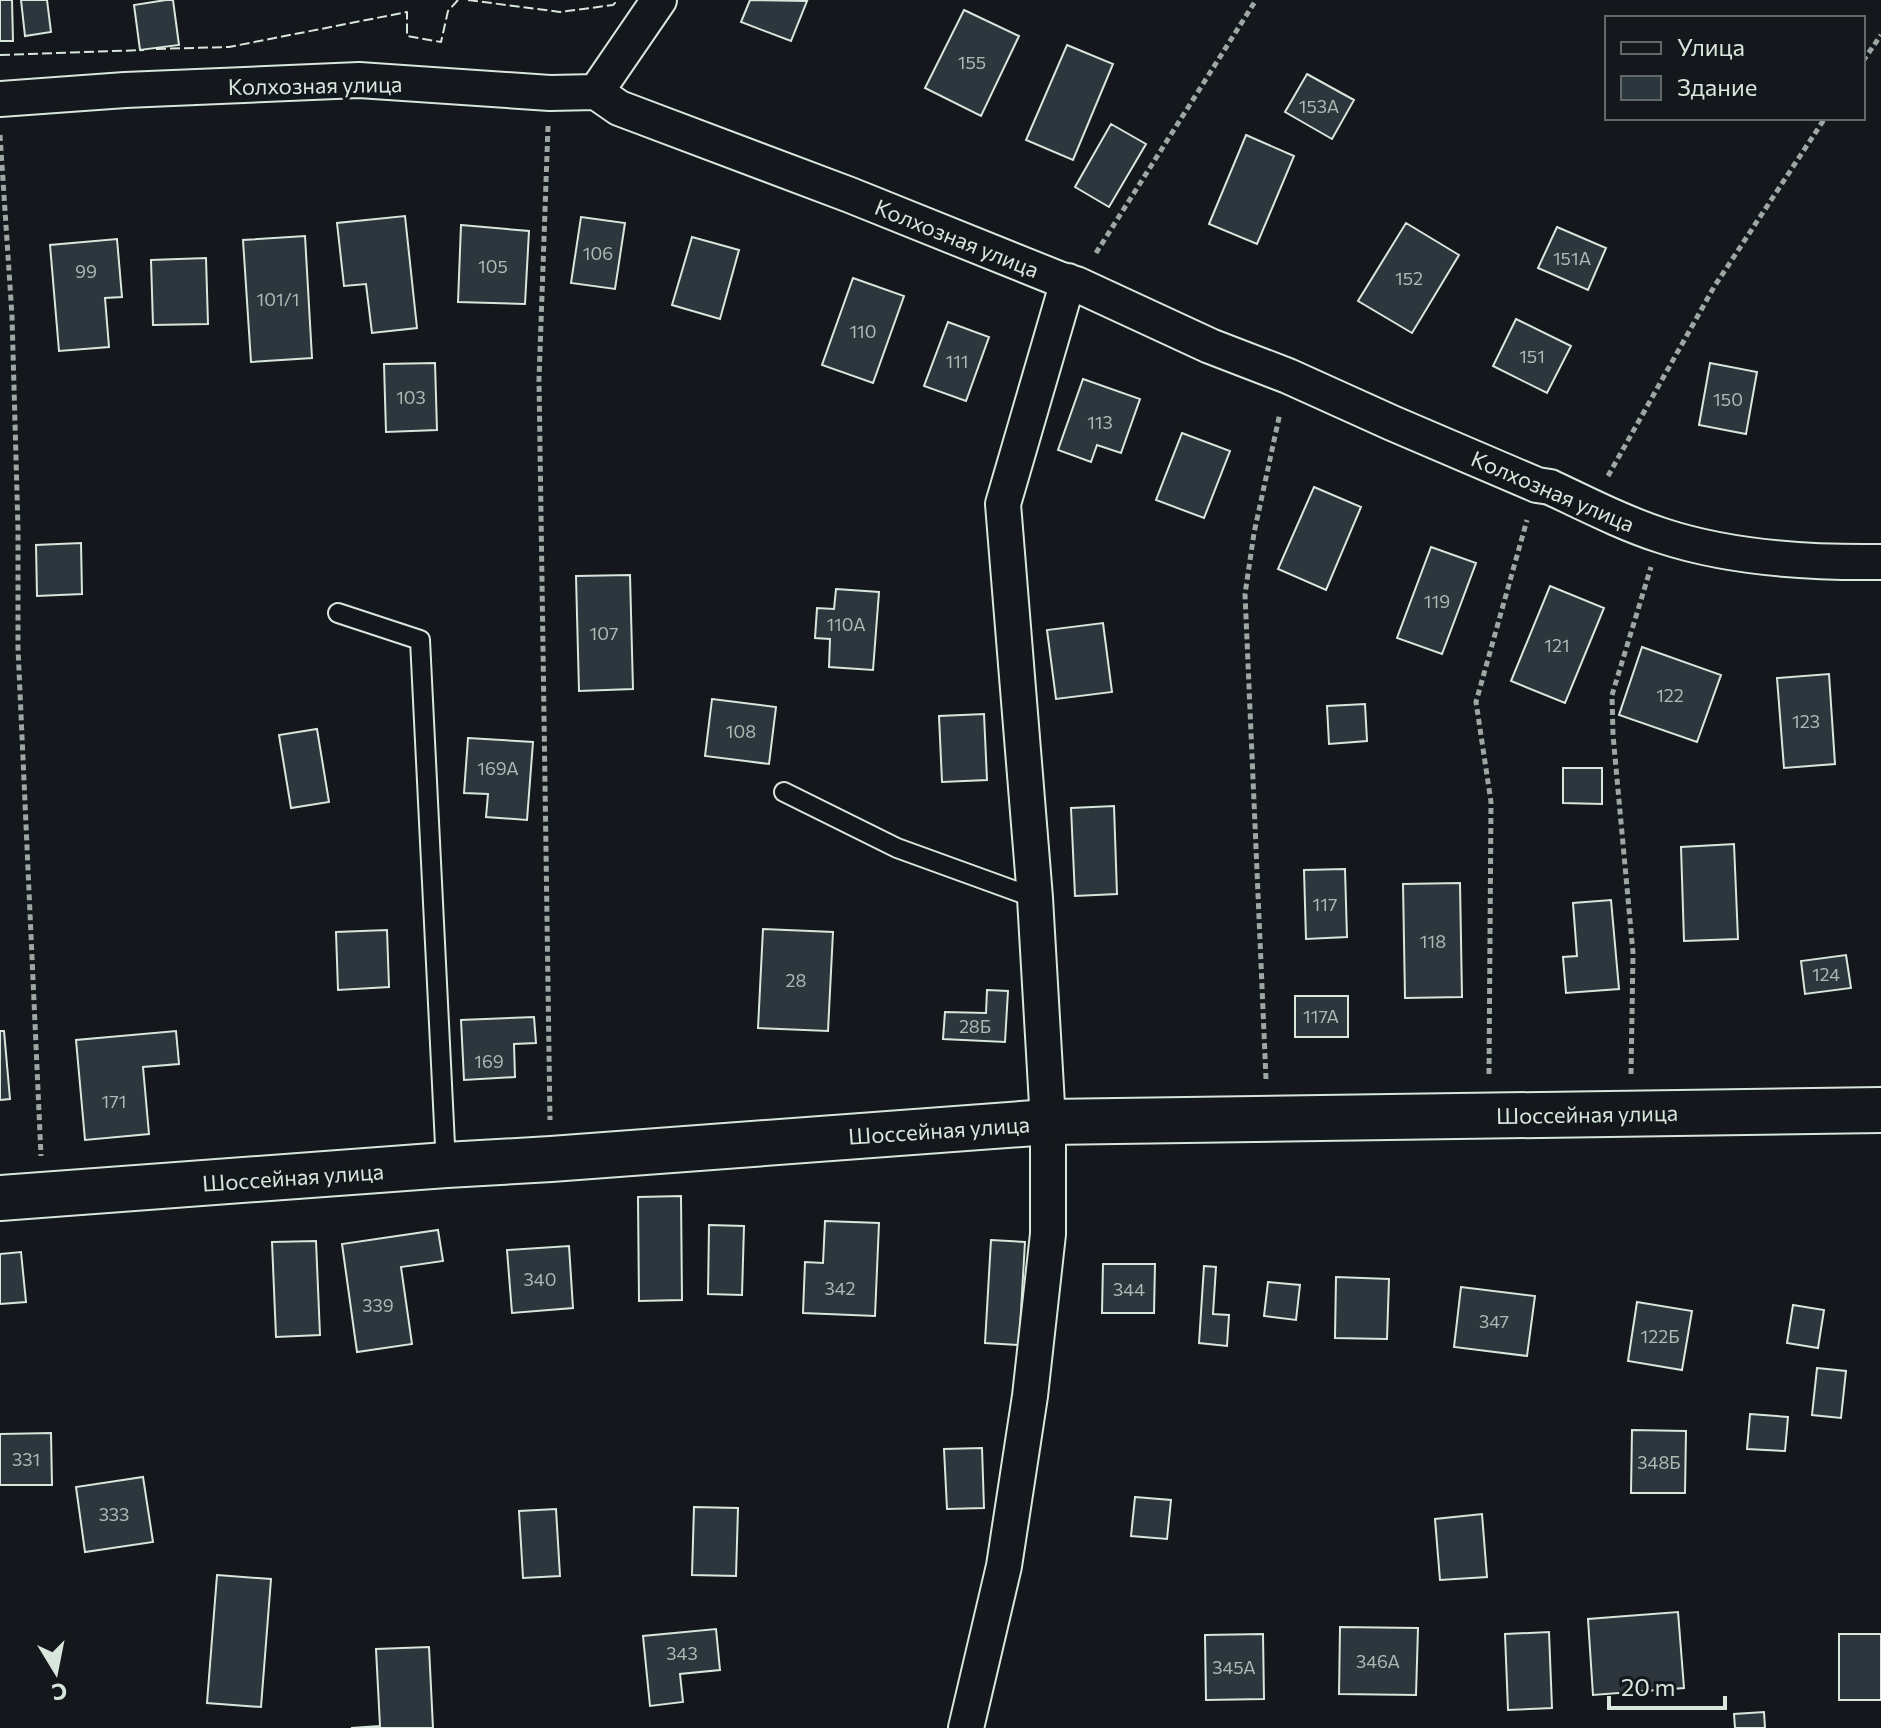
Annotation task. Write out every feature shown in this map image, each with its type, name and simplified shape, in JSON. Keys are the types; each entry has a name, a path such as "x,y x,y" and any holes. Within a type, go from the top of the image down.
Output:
{"street":[{"path":"596,92 659,0"},
{"name":"Колхозная улица","path":"0,99 359,80 550,93 596,92 619,108 1072,282 1210,346 1288,376 1661,536 1714,549 1761,555 1881,562"},
{"path":"966,1728 1004,1566 1030,1396 1048,1234 1048,1122 1035,898 1003,504 1072,282"},
{"name":"Шоссейная улица","path":"21,1196 1048,1122 1881,1110"}],"lane":[{"path":"338,613 420,640 446,1165"},
{"path":"784,792 897,848 1035,898"}],"path":[{"path":"1072,282 1256,0"},
{"path":"1865,58 1881,35"},
{"path":"550,93 539,379 551,1159"},
{"path":"1590,506 1714,287 1824,120"},
{"path":"0,134 12,316 18,529 21,1196"},
{"path":"1267,1120 1245,594 1254,533 1288,376"},
{"path":"1489,1115 1491,802 1476,702 1537,485"},
{"path":"1631,1113 1633,953 1612,695 1661,536"}],"building":[{"path":"0,0 12,0 13,41 0,41"},
{"path":"21,0 47,0 51,32 25,36"},
{"path":"173,0 179,45 140,50 134,5"},
{"path":"750,0 807,1 791,41 741,22"},
{"path":"964,10 1019,36 981,116 925,88"},
{"path":"1067,45 1113,64 1073,160 1026,140"},
{"path":"1307,74 1354,100 1332,139 1285,112"},
{"path":"1111,124 1146,144 1109,207 1075,187"},
{"path":"1246,135 1294,156 1257,244 1209,224"},
{"path":"405,216 417,328 372,333 366,284 344,286 337,223"},
{"path":"581,217 625,223 615,289 571,283"},
{"path":"1406,223 1459,255 1412,333 1358,301"},
{"path":"461,225 529,231 525,304 458,302"},
{"path":"1557,227 1606,248 1588,290 1538,268"},
{"path":"305,236 312,358 251,362 243,240"},
{"path":"692,237 739,250 720,319 672,305"},
{"path":"117,239 122,297 105,298 109,347 59,351 50,245"},
{"path":"206,258 208,324 153,325 151,260"},
{"path":"853,278 904,296 873,383 822,365"},
{"path":"1516,319 1571,346 1547,393 1493,366"},
{"path":"948,322 989,337 966,401 924,386"},
{"path":"435,363 437,430 386,432 384,364"},
{"path":"1710,363 1757,372 1746,434 1699,425"},
{"path":"1083,379 1140,399 1121,453 1097,445 1091,462 1058,450"},
{"path":"1182,433 1230,451 1204,518 1156,500"},
{"path":"1314,487 1361,507 1326,590 1278,569"},
{"path":"81,543 82,594 37,596 36,545"},
{"path":"1431,547 1476,563 1442,654 1397,638"},
{"path":"630,575 633,689 579,691 576,576"},
{"path":"1550,586 1604,608 1565,703 1511,681"},
{"path":"836,589 879,592 873,670 829,667 830,639 815,638 817,608 834,609"},
{"path":"1103,623 1112,692 1056,699 1047,630"},
{"path":"1642,647 1721,675 1697,742 1619,715"},
{"path":"1829,674 1835,764 1784,768 1777,678"},
{"path":"712,699 776,707 769,764 705,756"},
{"path":"1365,704 1367,741 1329,744 1327,706"},
{"path":"984,714 987,780 942,782 939,716"},
{"path":"317,729 329,802 291,808 279,735"},
{"path":"468,738 533,742 527,820 486,817 488,794 464,793"},
{"path":"1563,768 1602,768 1602,804 1563,803"},
{"path":"1114,806 1117,894 1075,896 1071,808"},
{"path":"1734,844 1738,939 1684,941 1681,847"},
{"path":"1345,869 1347,937 1306,939 1304,870"},
{"path":"1460,883 1462,997 1405,998 1403,884"},
{"path":"1611,900 1619,989 1566,993 1563,957 1577,956 1573,903"},
{"path":"763,929 833,932 828,1031 758,1028"},
{"path":"387,930 389,987 338,990 336,932"},
{"path":"1846,955 1851,988 1805,994 1801,961"},
{"path":"987,990 1008,991 1005,1042 943,1039 945,1012 986,1013"},
{"path":"1295,996 1348,996 1348,1037 1295,1037"},
{"path":"534,1017 536,1043 514,1044 515,1077 464,1080 461,1020"},
{"path":"0,1031 4,1031 10,1099 0,1100"},
{"path":"176,1031 179,1064 143,1067 149,1134 85,1140 76,1040"},
{"path":"681,1196 682,1300 639,1301 638,1197"},
{"path":"825,1221 879,1223 875,1316 803,1313 805,1262 823,1263"},
{"path":"709,1225 744,1226 742,1295 708,1294"},
{"path":"438,1230 443,1261 401,1267 412,1344 357,1352 342,1244"},
{"path":"991,1240 1025,1242 1019,1345 985,1343"},
{"path":"316,1241 320,1335 276,1337 272,1242"},
{"path":"569,1246 573,1308 512,1313 507,1250"},
{"path":"21,1252 26,1302 0,1304 0,1254"},
{"path":"1103,1264 1155,1264 1154,1313 1102,1313"},
{"path":"1204,1266 1216,1267 1213,1314 1229,1315 1227,1346 1199,1343"},
{"path":"1336,1277 1389,1279 1387,1339 1335,1338"},
{"path":"1268,1282 1300,1285 1296,1320 1264,1316"},
{"path":"1461,1287 1535,1296 1527,1356 1454,1347"},
{"path":"1637,1302 1692,1311 1682,1370 1628,1361"},
{"path":"1793,1305 1824,1310 1818,1348 1787,1343"},
{"path":"1817,1368 1846,1371 1841,1418 1812,1415"},
{"path":"1750,1414 1788,1417 1785,1451 1747,1449"},
{"path":"1632,1430 1686,1431 1685,1493 1631,1493"},
{"path":"51,1433 52,1485 0,1485 0,1434"},
{"path":"982,1448 984,1508 947,1509 944,1449"},
{"path":"143,1477 153,1542 85,1552 76,1487"},
{"path":"1135,1497 1171,1500 1167,1539 1131,1536"},
{"path":"694,1507 738,1508 736,1576 692,1575"},
{"path":"556,1509 560,1576 523,1578 519,1511"},
{"path":"1482,1514 1487,1577 1440,1580 1435,1519"},
{"path":"217,1575 271,1579 261,1707 207,1703"},
{"path":"1678,1612 1684,1688 1593,1695 1588,1619"},
{"path":"1340,1627 1418,1628 1416,1695 1339,1694"},
{"path":"716,1629 720,1670 680,1674 683,1702 650,1706 643,1636"},
{"path":"1549,1632 1552,1708 1508,1710 1505,1634"},
{"path":"1263,1634 1264,1699 1206,1700 1205,1635"},
{"path":"1839,1634 1881,1634 1881,1700 1839,1700"},
{"path":"429,1647 433,1728 351,1728 380,1726 376,1649"},
{"path":"1764,1712 1765,1728 1735,1728 1734,1714"}],"fence":[{"path":"156,49 229,47 407,12 407,36 441,42 448,11 458,0"},
{"path":"468,0 560,12 613,5 618,0"},
{"path":"0,55 144,50"}]}
